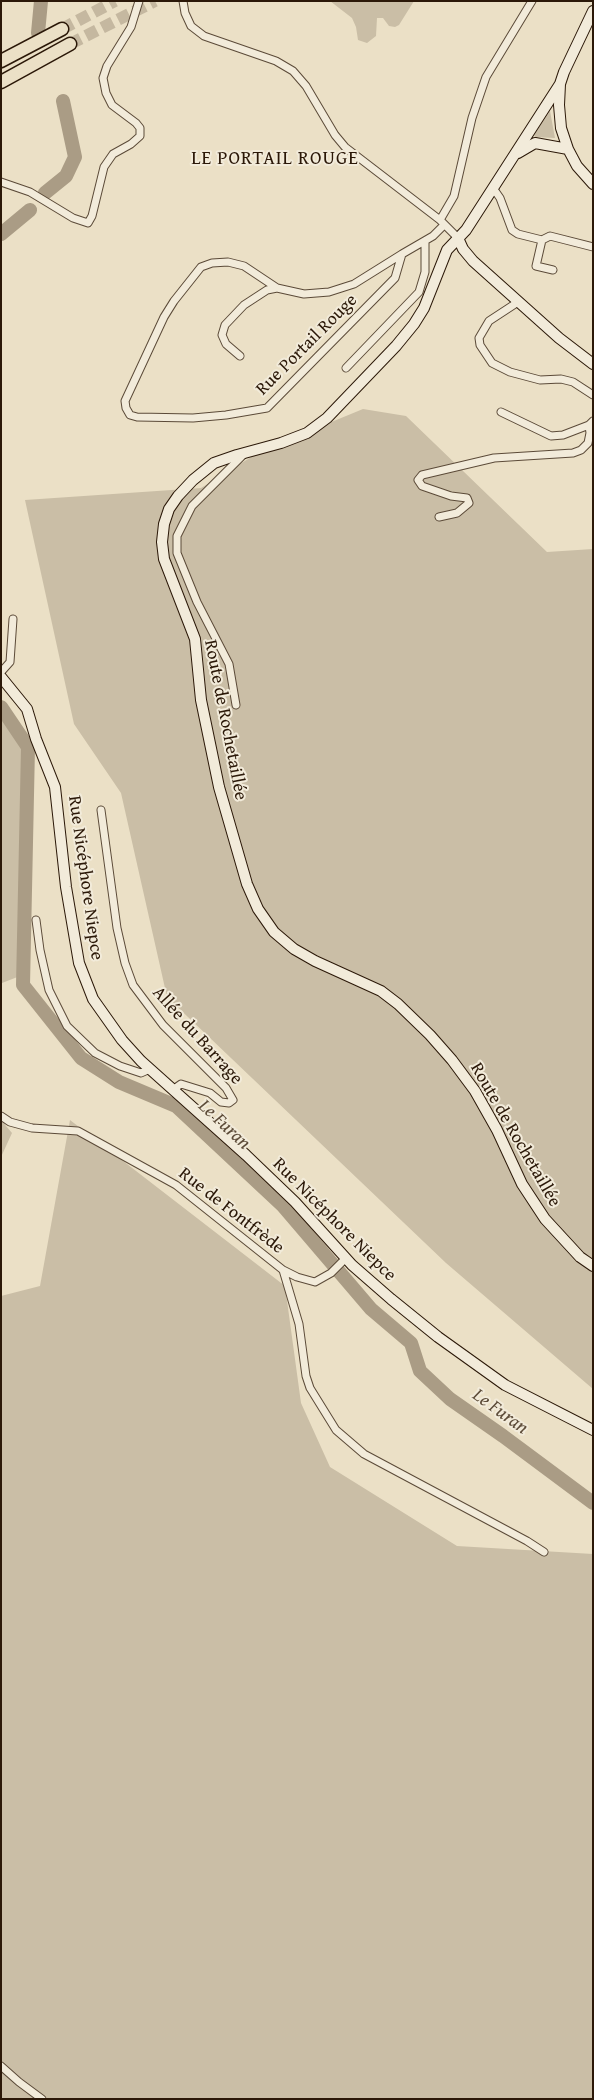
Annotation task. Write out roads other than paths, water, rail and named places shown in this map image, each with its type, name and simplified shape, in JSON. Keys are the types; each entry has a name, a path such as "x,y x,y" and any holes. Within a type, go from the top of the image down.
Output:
{"highway":[{"path":"1,60 62,28"},
{"path":"1,82 70,44"}],"main road":[{"name":"Route de Rochetaillée","path":"593,11 560,84 466,230 447,250 431,294 414,324 396,346 327,418 307,433 281,443 214,463 193,480 169,509 164,524 162,542 164,559 195,639 202,700 219,787 247,884 258,909 274,932 294,949 315,961 381,991 398,1004 430,1035 475,1091 497,1130 522,1184 545,1219 580,1257 593,1266"},
{"path":"560,84 560,115 568,149 577,166 593,184"},
{"path":"515,155 535,143 568,149"},
{"path":"458,238 463,249 473,261 559,338 593,364"},
{"name":"Rue Nicéphore Niepce","path":"1,677 27,709 36,739 55,787 66,887 79,963 86,984 103,1016 122,1040 150,1069 246,1155 294,1202 344,1260 438,1337 487,1373 540,1404 593,1430"}],"street":[{"path":"1,182 30,192 88,224 92,216 104,167 113,154 131,144 140,136 140,128 136,122 112,105 106,93 103,78 107,66 131,27 139,1"},
{"path":"183,1 185,13 191,26 204,36 276,61 293,71 306,86 335,135 345,147 442,223 458,238"},
{"path":"442,223 454,196 472,118 486,77 532,1"},
{"path":"493,188 500,198 512,230 518,234 542,240 550,236 593,247"},
{"name":"Rue Portail Rouge","path":"402,254 395,278 286,391 267,408 226,416 193,418 137,417 130,414 126,408 125,401 164,317 201,267 212,263 228,262 244,266 277,288 304,294 329,292 354,284 402,254 425,240 442,223"},
{"path":"346,368 419,292 424,272 425,240"},
{"path":"542,240 536,266 553,270"},
{"path":"240,356 226,344 222,336 225,325 244,305 267,290 277,288"},
{"path":"518,302 489,321 479,338 480,345 492,363 510,372 540,380 561,379 573,382 593,395"},
{"path":"439,517 457,513 468,503 467,498 451,496 422,486 418,480 422,475 494,458 574,453 582,450 588,443 591,423 563,435 551,436 501,412"},
{"path":"236,705 229,664 197,602 177,553 177,536 192,506 246,452"},
{"path":"1,672 10,662 13,619"},
{"name":"Allée du Barrage","path":"101,810 116,928 133,985 163,1025 226,1088 233,1100 229,1103 221,1102 210,1093 181,1084 174,1089"},
{"path":"36,920 40,950 49,990 67,1026 95,1053 112,1062 141,1073 150,1069"},
{"name":"Rue de Fontfrède","path":"1,1116 10,1122 32,1128 78,1131 176,1184 284,1270 299,1324 306,1376 310,1388 336,1430 364,1454 527,1541 544,1552"},
{"path":"284,1270 297,1277 315,1282 331,1272 344,1260"},
{"path":"1,2066 42,2099"}],"waterway":[{"name":"Le Furan","path":"38,33 41,1"},
{"name":"Le Furan","path":"45,193 66,176 75,157 63,101"},
{"name":"Le Furan","path":"1,234 30,210"},
{"name":"Le Furan","path":"1,707 28,747 23,985 81,1058 119,1082 176,1106 283,1206 371,1309 411,1343 420,1371 450,1399 593,1503"}],"tunnel":[{"path":"62,29 115,1"},
{"path":"70,44 155,1"}],"district":[{"name":"LE PORTAIL ROUGE","path":"275,159"}]}
